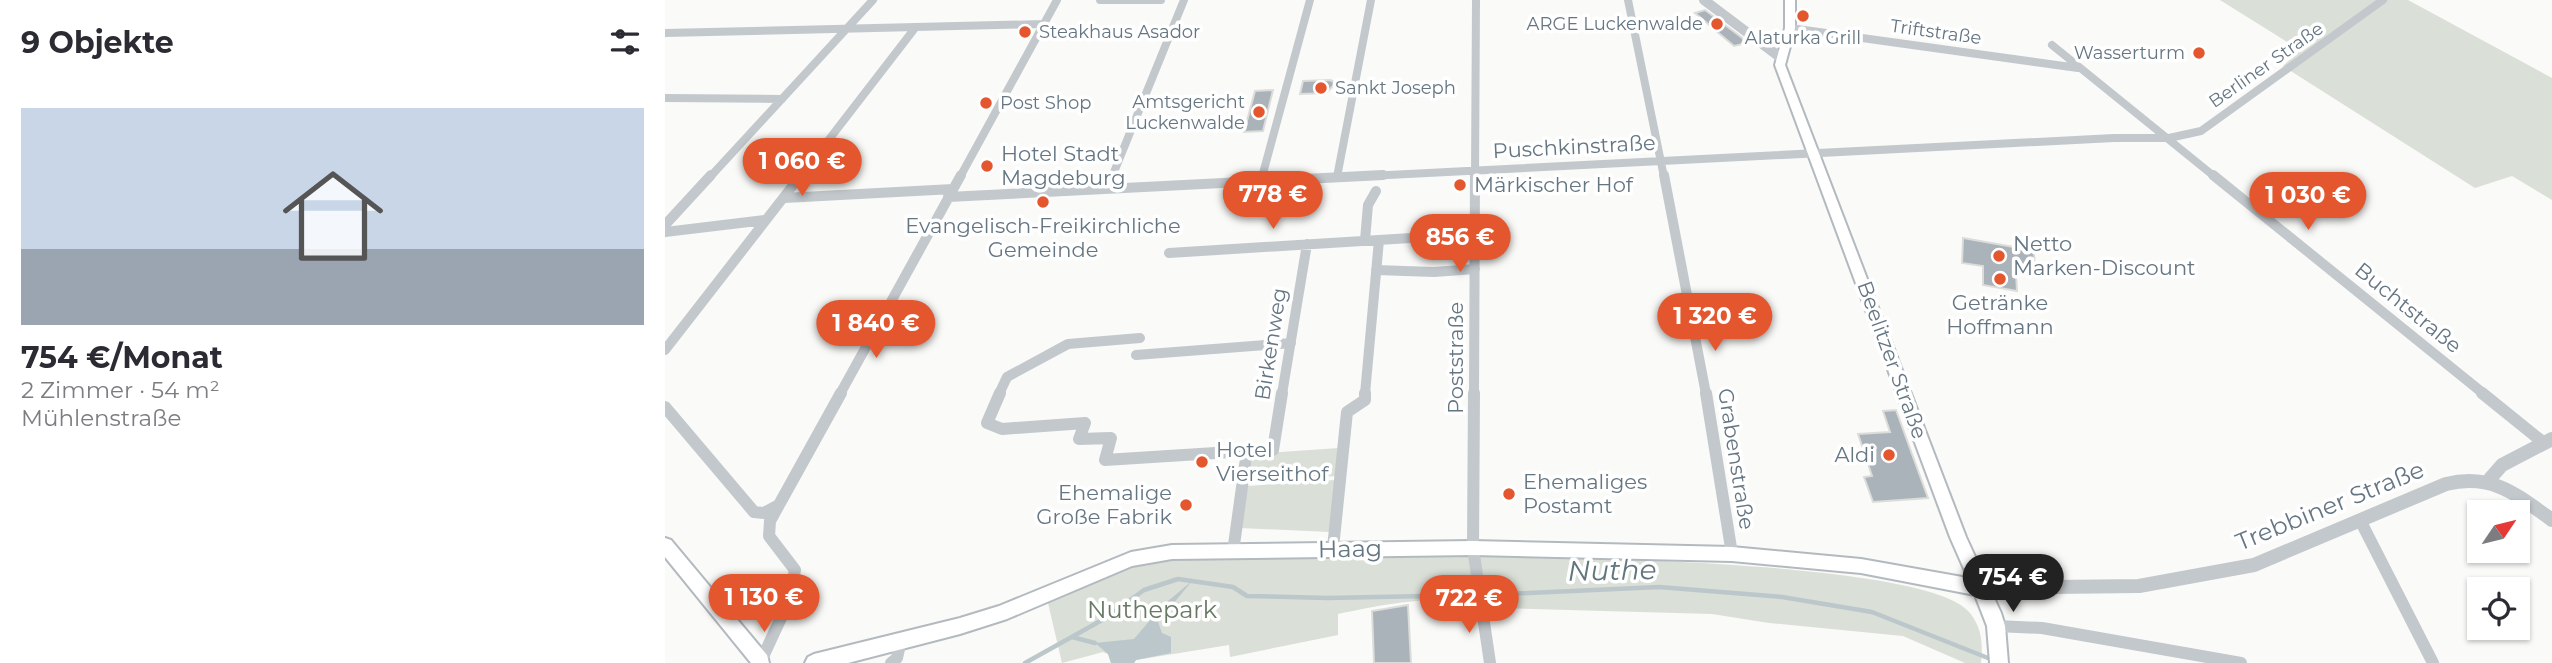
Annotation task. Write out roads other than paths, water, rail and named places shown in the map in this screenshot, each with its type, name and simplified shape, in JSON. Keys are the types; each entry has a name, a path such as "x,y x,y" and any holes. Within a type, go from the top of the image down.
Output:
{"main road":[{"path":"1781,58 1790,28 1790,0"},
{"name":"Beelitzer Straße","path":"1781,58 1780,65 1958,537 1996,626 1999,659"},
{"path":"665,545 763,662"},
{"name":"Haag","path":"814,663 1001,613 1131,559 1172,552 1473,548 1732,554 1861,566 1980,588"}],"street":[{"path":"665,225 873,0"},
{"path":"763,662 794,585 795,570 769,536 770,521 1056,0"},
{"path":"1100,0 1161,0"},
{"path":"1107,189 1184,0"},
{"path":"1261,181 1310,0"},
{"path":"1337,177 1371,0"},
{"name":"Poststraße","path":"1476,0 1473,548 1490,663"},
{"name":"Grabenstraße","path":"1628,0 1694,322 1732,554"},
{"path":"1704,0 1781,58"},
{"name":"Berliner Straße","path":"2201,131 2383,0"},
{"path":"665,33 1043,24"},
{"path":"665,350 915,28"},
{"name":"Triftstraße","path":"1790,28 2078,68"},
{"name":"Buchtstraße","path":"2052,45 2548,441"},
{"path":"665,98 782,99"},
{"name":"Puschkinstraße","path":"784,198 1107,189 1337,177 1377,182 1475,169 2114,138 2169,138 2201,131"},
{"path":"1365,240 1368,205 1377,182"},
{"path":"665,232 765,220"},
{"path":"1169,253 1475,234"},
{"path":"1333,548 1347,412 1365,400 1367,351 1379,240"},
{"name":"Birkenweg","path":"1273,450 1307,244"},
{"path":"1376,270 1434,272 1475,269"},
{"path":"1140,338 1068,344 1007,377 987,423 1002,429 1085,423 1079,439 1111,438 1105,460 1247,451 1233,552"},
{"path":"1136,355 1291,343"},
{"path":"665,407 754,512 764,513 777,506"},
{"path":"2548,441 2502,465 2488,481 2507,488 2552,520"},
{"name":"Trebbiner Straße","path":"1980,588 2021,585 2139,586 2254,565 2456,481 2471,478 2488,481"},
{"path":"2360,520 2433,663"},
{"path":"1996,626 2042,628 2241,663"},
{"path":"891,663 897,658 901,640"}],"waterway":[{"name":"Nuthe","path":"1025,663 1104,619 1144,590 1178,579 1233,587 1247,596 1328,598 1476,595"},
{"name":"Nuthe","path":"1484,595 1659,587 1782,597 1872,612 1993,660"},
{"path":"1072,637 1095,643"}],"place":[{"name":"Alaturka Grill","path":"1803,16"},
{"name":"ARGE Luckenwalde","path":"1717,24"},
{"name":"Steakhaus Asador","path":"1025,32"},
{"name":"Wasserturm","path":"2199,53"},
{"name":"Sankt Joseph","path":"1321,88"},
{"name":"Post Shop","path":"986,103"},
{"name":"Amtsgericht Luckenwalde","path":"1259,112"},
{"name":"Hotel Stadt Magdeburg","path":"987,166"},
{"name":"Märkischer Hof","path":"1460,185"},
{"name":"Evangelisch-Freikirchliche Gemeinde","path":"1043,202"},
{"name":"Netto Marken-Discount","path":"1999,256"},
{"name":"Getränke Hoffmann","path":"2000,279"},
{"name":"Aldi","path":"1889,455"},
{"name":"Hotel Vierseithof","path":"1202,462"},
{"name":"Ehemaliges Postamt","path":"1509,494"},
{"name":"Ehemalige Große Fabrik","path":"1186,505"}],"park label":[{"name":"Nuthepark","path":"1152,610"}]}
